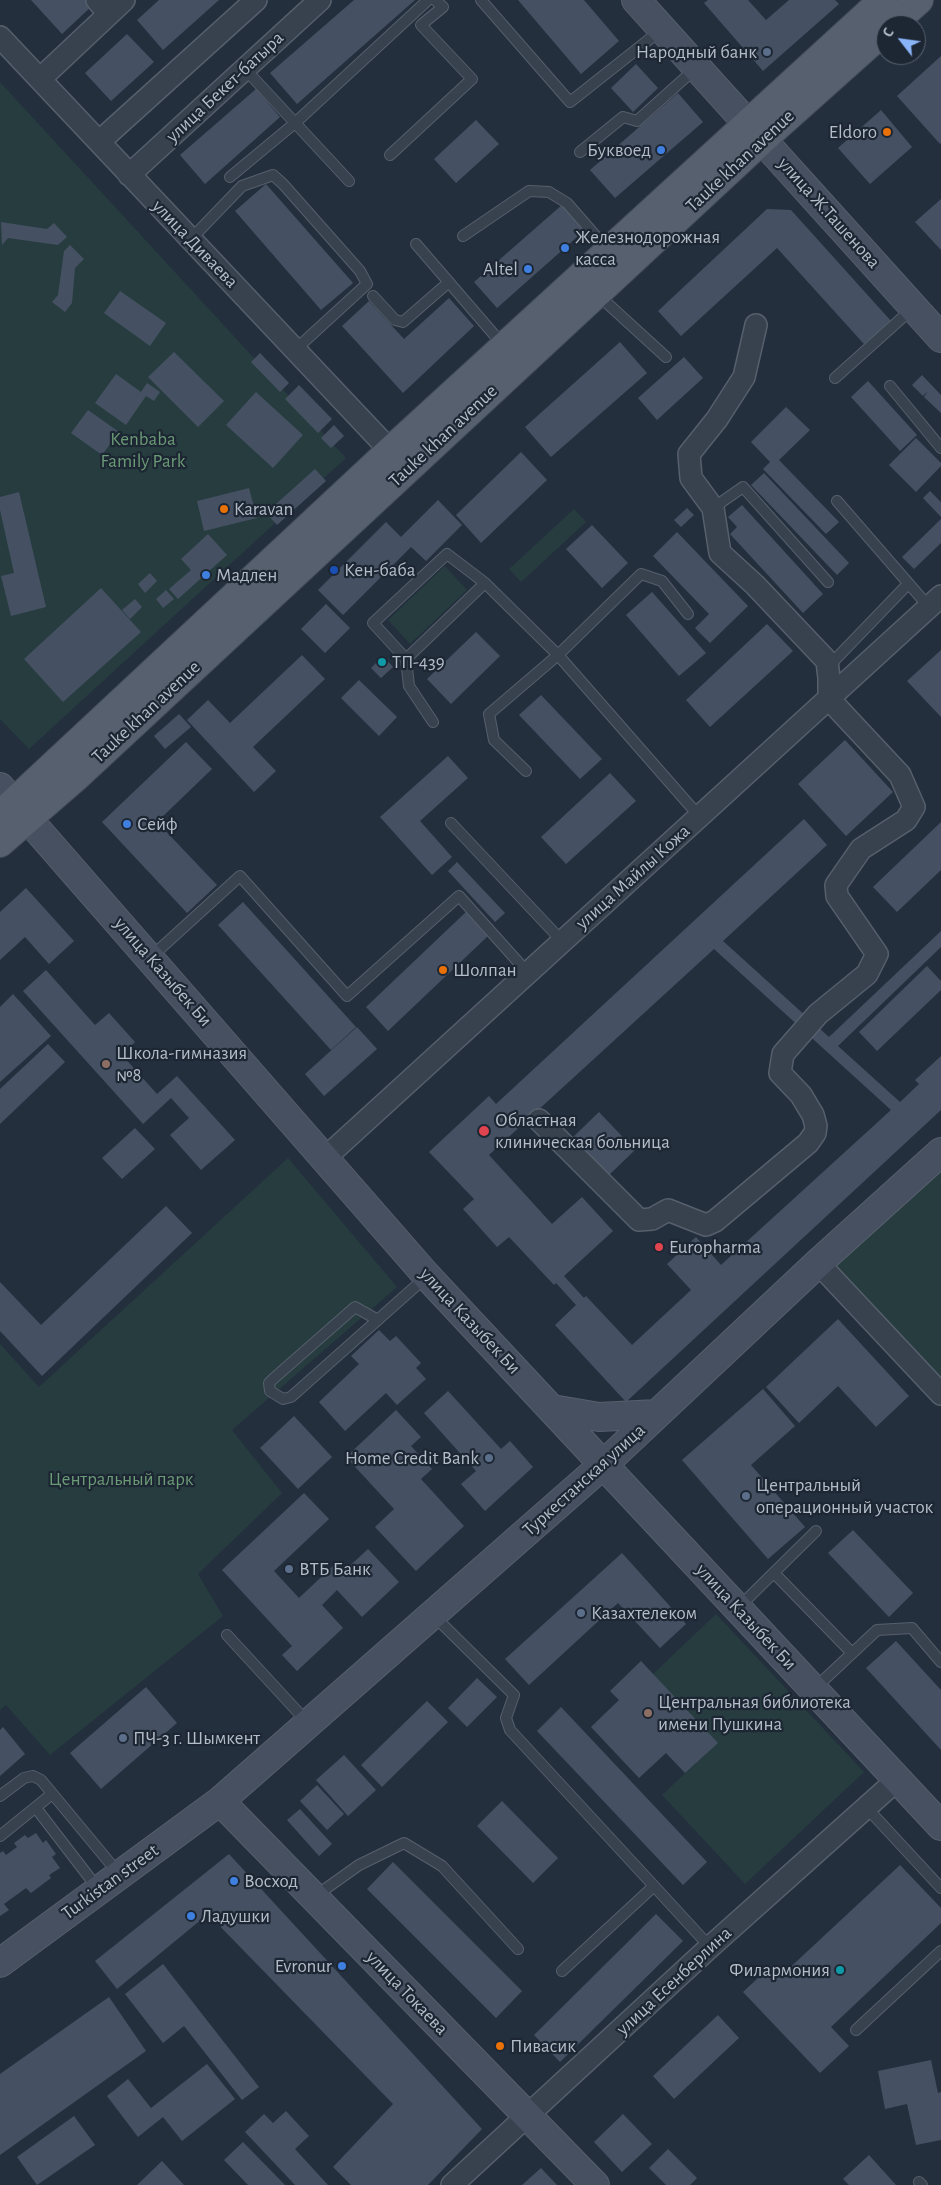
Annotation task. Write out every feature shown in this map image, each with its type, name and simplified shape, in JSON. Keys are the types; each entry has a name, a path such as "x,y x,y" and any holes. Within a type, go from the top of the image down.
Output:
{"main road":[{"name":"улица Ж.Ташенова","path":"636,0 941,338"},
{"name":"Tauke khan avenue","path":"0,843 10,806 399,460 597,294 755,131 880,13 919,0"},
{"name":"Tauke khan avenue","path":"399,460 504,346 608,250 755,131"},
{"name":"улица Казыбек Би","path":"10,806 150,958 427,1276 941,1826"},
{"name":"Туркестанская улица","path":"220,1801 604,1464 941,1152"},
{"path":"552,1409 598,1417 657,1414"},
{"name":"Turkistan street","path":"0,1963 220,1801"},
{"name":"улица Токаева","path":"220,1801 595,2185"}],"street":[{"path":"100,141 256,0"},
{"name":"улица Бекет-батыра","path":"129,175 320,0"},
{"path":"40,79 110,5"},
{"name":"улица Диваева","path":"0,37 399,460"},
{"path":"538,1120 639,1220 652,1219 668,1210 706,1225 715,1221 742,1200 783,1162 808,1143 815,1134 816,1126 813,1115 801,1095 780,1073 783,1054 818,1014 860,980 873,965 877,954 837,896 836,885 861,849 906,820 914,807 900,775 829,698 827,661 795,626 720,553 713,508 691,478 689,454 717,420 744,377 756,325"},
{"name":"улица Майлы Кожа","path":"325,1158 935,602"},
{"path":"818,1264 941,1394"},
{"name":"улица Есенберлина","path":"452,2185 710,1947 898,1779"}],"lane":[{"path":"230,177 294,123 428,0"},
{"path":"390,155 472,79 421,26 443,7 435,0"},
{"path":"481,0 570,102 662,29"},
{"path":"580,152 623,118 637,121 696,67"},
{"path":"245,69 349,181"},
{"path":"191,239 242,186 273,175 283,184 360,272 366,284 296,350"},
{"path":"463,236 529,191 549,192 567,203 608,250"},
{"path":"416,244 504,346"},
{"path":"373,296 395,320 403,322 449,282"},
{"path":"597,294 666,357"},
{"path":"835,378 914,307"},
{"path":"890,386 941,448"},
{"path":"713,508 743,487 828,582"},
{"path":"837,501 908,584 935,602"},
{"path":"433,722 409,686 406,659 373,624 447,554 484,582 558,655 699,816"},
{"path":"526,771 494,740 489,714 558,655 641,574 662,581 688,614"},
{"path":"406,659 484,582"},
{"path":"828,667 908,584"},
{"path":"451,823 562,941"},
{"path":"150,958 240,876 347,996 459,896 528,973"},
{"path":"378,1320 355,1307 273,1379 269,1383 270,1391 283,1399 291,1397 378,1320 427,1276"},
{"path":"737,1608 816,1531"},
{"path":"774,1573 852,1653"},
{"path":"432,1615 514,1695 506,1718 510,1730 710,1947"},
{"path":"813,1689 877,1630 912,1628 941,1662"},
{"path":"227,1635 308,1723"},
{"path":"0,1796 24,1778 33,1776 41,1780 110,1883"},
{"path":"0,1836 52,1794"},
{"path":"866,1807 941,1888"},
{"path":"36,1808 110,1883"},
{"path":"314,1897 359,1865 404,1843 442,1866 518,1949"},
{"path":"562,1971 654,1886"},
{"path":"856,2030 941,1951"}],"green space":[{"name":"Kenbaba Family Park","path":"0,82 346,458 29,749 0,719"},
{"path":"574,509 586,522 521,582 509,569"},
{"path":"445,566 467,590 410,644 388,620"},
{"name":"Центральный парк","path":"288,1158 397,1287 232,1430 282,1493 198,1574 223,1616 50,1755 6,1705 0,1710 0,1344 39,1387"},
{"path":"941,1166 941,1388 829,1267"},
{"path":"716,1614 864,1772 745,1884 662,1795 717,1743 653,1674"}],"building":[{"path":"31,0 89,0 93,5 62,34"},
{"path":"159,0 219,0 163,50 137,20"},
{"path":"354,0 415,0 297,104 270,73"},
{"path":"518,0 584,0 619,41 581,74"},
{"path":"708,0 748,0 766,20 789,0 835,0 839,4 763,71 704,3"},
{"path":"127,34 154,62 111,101 85,73"},
{"path":"941,56 941,143 940,144 897,96"},
{"path":"636,64 658,88 633,112 611,88"},
{"path":"256,89 280,117 205,184 180,155"},
{"path":"678,93 703,122 615,198 590,170"},
{"path":"881,110 912,147 870,184 838,148"},
{"path":"476,120 499,144 456,183 434,159"},
{"path":"266,184 353,283 321,310 235,211"},
{"path":"941,199 941,250 915,222"},
{"path":"563,204 585,230 497,308 474,282"},
{"path":"767,209 791,210 891,321 864,344 777,248 681,336 658,311"},
{"path":"1,222 47,229 54,223 67,237 58,245 8,238 2,245"},
{"path":"70,245 84,259 75,268 72,303 65,312 52,302 58,295 64,251"},
{"path":"120,291 166,323 150,346 104,313"},
{"path":"449,298 474,326 403,393 342,326 369,301 404,339"},
{"path":"620,342 647,373 551,457 525,427"},
{"path":"174,352 224,401 198,427 148,377"},
{"path":"260,353 289,383 280,392 251,362"},
{"path":"684,357 703,378 657,420 638,398"},
{"path":"116,374 141,392 147,383 160,392 154,401 146,396 126,425 95,403"},
{"path":"922,375 941,395 941,413 924,397 928,391 923,396 912,385"},
{"path":"868,381 917,435 900,451 851,397"},
{"path":"299,385 332,419 318,433 285,399"},
{"path":"256,392 303,435 273,468 226,425"},
{"path":"786,407 810,430 779,460 839,522 826,534 763,469 770,462 751,442"},
{"path":"88,410 119,432 102,455 71,433"},
{"path":"334,425 344,436 331,448 321,438"},
{"path":"916,438 941,463 941,466 916,492 889,465"},
{"path":"521,452 547,480 481,543 456,515"},
{"path":"315,469 326,481 277,525 266,513"},
{"path":"764,473 849,563 837,575 751,485"},
{"path":"249,488 257,518 204,531 197,501"},
{"path":"930,491 941,502 941,517 923,498"},
{"path":"19,492 46,607 11,616 1,576 14,573 0,510 0,497"},
{"path":"438,500 462,525 426,561 411,547 343,615 318,590 386,522 401,537"},
{"path":"742,505 823,594 803,613 730,534 737,527 728,517"},
{"path":"687,508 694,515 681,527 674,520"},
{"path":"941,519 941,543 914,569 902,557"},
{"path":"592,525 628,563 602,588 566,549"},
{"path":"677,532 748,606 710,643 695,628 709,614 653,556"},
{"path":"208,534 227,555 178,599 169,589 191,570 181,559"},
{"path":"150,573 157,581 145,593 138,584"},
{"path":"101,588 141,632 63,702 24,659"},
{"path":"166,590 174,599 163,608 156,599"},
{"path":"652,592 706,653 679,676 626,615"},
{"path":"135,599 142,607 130,619 122,610"},
{"path":"326,604 350,628 325,653 301,629"},
{"path":"767,624 793,651 710,727 686,700"},
{"path":"476,632 500,656 451,704 427,679"},
{"path":"941,650 941,717 907,681"},
{"path":"302,655 325,679 253,747 276,771 254,792 187,720 208,700 230,723"},
{"name":"ТП-439","path":"383,656 393,667 381,678 371,668"},
{"path":"359,680 397,717 379,736 341,698"},
{"path":"541,695 602,759 580,779 519,715"},
{"path":"179,714 191,727 165,749 154,736"},
{"path":"845,740 893,792 846,836 798,784"},
{"path":"186,742 212,769 157,822 217,885 187,913 102,822"},
{"path":"448,756 468,778 420,821 452,857 432,875 380,817"},
{"path":"610,773 636,801 566,864 541,837"},
{"name":"Областная клиническая больница","path":"804,819 827,845 723,941 829,1037 941,931 941,947 838,1046 900,1102 919,1084 915,1080 941,1056 941,1110 626,1402 555,1325 576,1305 556,1283 554,1285 509,1237 497,1247 463,1209 474,1199 429,1152 489,1096 496,1104","holes":["714,949 891,1110 721,1265 696,1237 667,1264 691,1290 632,1345 586,1296 584,1298 564,1276 613,1231 582,1197 552,1224 489,1155"]},
{"path":"941,822 941,870 897,912 873,887"},
{"path":"457,862 505,913 495,922 448,871"},
{"path":"26,888 74,941 49,964 25,937 0,960 0,912"},
{"path":"243,902 356,1027 331,1050 218,925"},
{"path":"467,911 489,935 388,1031 366,1007"},
{"path":"927,966 941,981 941,990 877,1051 859,1032"},
{"path":"46,970 95,1025 109,1013 135,1042 122,1055 157,1094 177,1076 235,1140 201,1170 170,1135 189,1118 171,1098 143,1124 23,991"},
{"path":"13,994 51,1036 0,1082 0,1007"},
{"path":"357,1027 377,1049 324,1096 305,1074"},
{"path":"48,1044 65,1062 0,1124 0,1089"},
{"name":"Областная клиническая больница","path":"599,1112 635,1150 608,1176 571,1139"},
{"path":"135,1128 155,1149 122,1179 102,1158"},
{"path":"166,1206 192,1233 42,1376 0,1331 0,1282 41,1325"},
{"path":"838,1319 909,1396 876,1427 838,1386 799,1423 766,1387"},
{"path":"379,1330 390,1341 396,1336 421,1363 416,1368 426,1379 397,1405 386,1393 345,1431 319,1402 359,1364 351,1356"},
{"name":"Центральный операционный участок","path":"763,1389 795,1426 751,1465 805,1527 768,1559 682,1460"},
{"path":"448,1391 501,1449 510,1441 533,1467 485,1511 461,1484 476,1471 424,1413"},
{"path":"396,1410 421,1437 411,1446 432,1469 421,1479 464,1526 416,1571 375,1527 394,1509 346,1457"},
{"path":"294,1416 332,1457 298,1489 260,1448"},
{"path":"304,1493 329,1519 274,1571 299,1598 333,1566 341,1574 368,1549 399,1582 362,1617 337,1590 322,1605 343,1628 297,1671 282,1655 292,1646 222,1570"},
{"path":"853,1530 913,1593 889,1617 828,1553"},
{"name":"Казахтелеком","path":"622,1553 686,1624 660,1648 618,1603 529,1685 505,1659"},
{"path":"896,1641 941,1690 941,1750 866,1668"},
{"name":"Центральная библиотека имени Пушкина","path":"641,1661 718,1743 685,1773 666,1753 639,1778 591,1727 619,1700 610,1691"},
{"path":"477,1678 497,1697 467,1727 448,1708"},
{"name":"ПЧ-3 г. Шымкент","path":"146,1687 177,1723 101,1789 70,1753"},
{"path":"427,1701 448,1722 382,1787 361,1765"},
{"path":"561,1707 707,1862 683,1885 537,1731"},
{"path":"3,1727 25,1754 0,1776 0,1730"},
{"path":"344,1755 376,1790 348,1816 316,1780"},
{"path":"317,1785 344,1814 327,1830 300,1801"},
{"path":"502,1801 558,1858 533,1883 477,1826"},
{"path":"300,1809 332,1844 319,1856 287,1820"},
{"path":"36,1833 43,1843 46,1840 56,1854 52,1857 60,1868 49,1875 51,1878 31,1893 26,1888 4,1904 9,1910 0,1916 0,1853 3,1851 6,1855 17,1847 14,1843 25,1835 28,1838"},
{"path":"229,1854 482,2129 428,2185 351,2185 333,2167 393,2104 208,1914 117,1989 95,1961"},
{"path":"393,1862 522,1991 496,2018 367,1889"},
{"name":"Филармония","path":"900,1865 941,1908 941,1923 831,2027 849,2046 820,2073 743,1992 772,1965 782,1975"},
{"path":"656,1914 683,1941 560,2062 534,2035"},
{"path":"163,1964 259,2087 242,2100 184,2026 163,2043 125,1994"},
{"path":"109,1997 146,2051 0,2155 0,2074"},
{"path":"718,2015 739,2038 674,2099 653,2076"},
{"path":"931,2060 938,2093 941,2092 941,2140 916,2145 907,2104 885,2109 878,2071"},
{"path":"207,2064 235,2099 182,2141 163,2117 138,2137 107,2096 128,2079 151,2108"},
{"path":"286,2111 309,2136 295,2149 328,2185 295,2185 245,2132 264,2114 273,2123"},
{"path":"623,2114 652,2144 622,2172 594,2142"},
{"path":"74,2116 95,2145 37,2185 17,2157"},
{"path":"243,2142 285,2185 248,2185 224,2160"},
{"path":"668,2149 697,2178 690,2185 666,2185 649,2168"},
{"path":"869,2155 896,2185 849,2185 843,2179"},
{"path":"162,2161 184,2185 137,2185"},
{"path":"541,2168 557,2185 522,2185"}],"place":[{"name":"Народный банк","path":"767,52"},
{"name":"Eldoro","path":"887,132"},
{"name":"Буквоед","path":"661,150"},
{"name":"Железнодорожная касса","path":"565,248"},
{"name":"Altel","path":"528,269"},
{"name":"Karavan","path":"224,509"},
{"name":"Кен-баба","path":"334,570"},
{"name":"Мадлен","path":"206,575"},
{"name":"ТП-439","path":"382,662"},
{"name":"Сейф","path":"127,824"},
{"name":"Шолпан","path":"443,970"},
{"name":"Школа-гимназия №8","path":"106,1064"},
{"name":"Областная клиническая больница","path":"484,1131"},
{"name":"Europharma","path":"659,1247"},
{"name":"Home Credit Bank","path":"489,1458"},
{"name":"Центральный операционный участок","path":"746,1496"},
{"name":"ВТБ Банк","path":"289,1569"},
{"name":"Казахтелеком","path":"581,1613"},
{"name":"Центральная библиотека имени Пушкина","path":"648,1713"},
{"name":"ПЧ-3 г. Шымкент","path":"123,1738"},
{"name":"Восход","path":"234,1881"},
{"name":"Ладушки","path":"191,1916"},
{"name":"Evronur","path":"342,1966"},
{"name":"Филармония","path":"840,1970"},
{"name":"Пивасик","path":"500,2046"}]}
